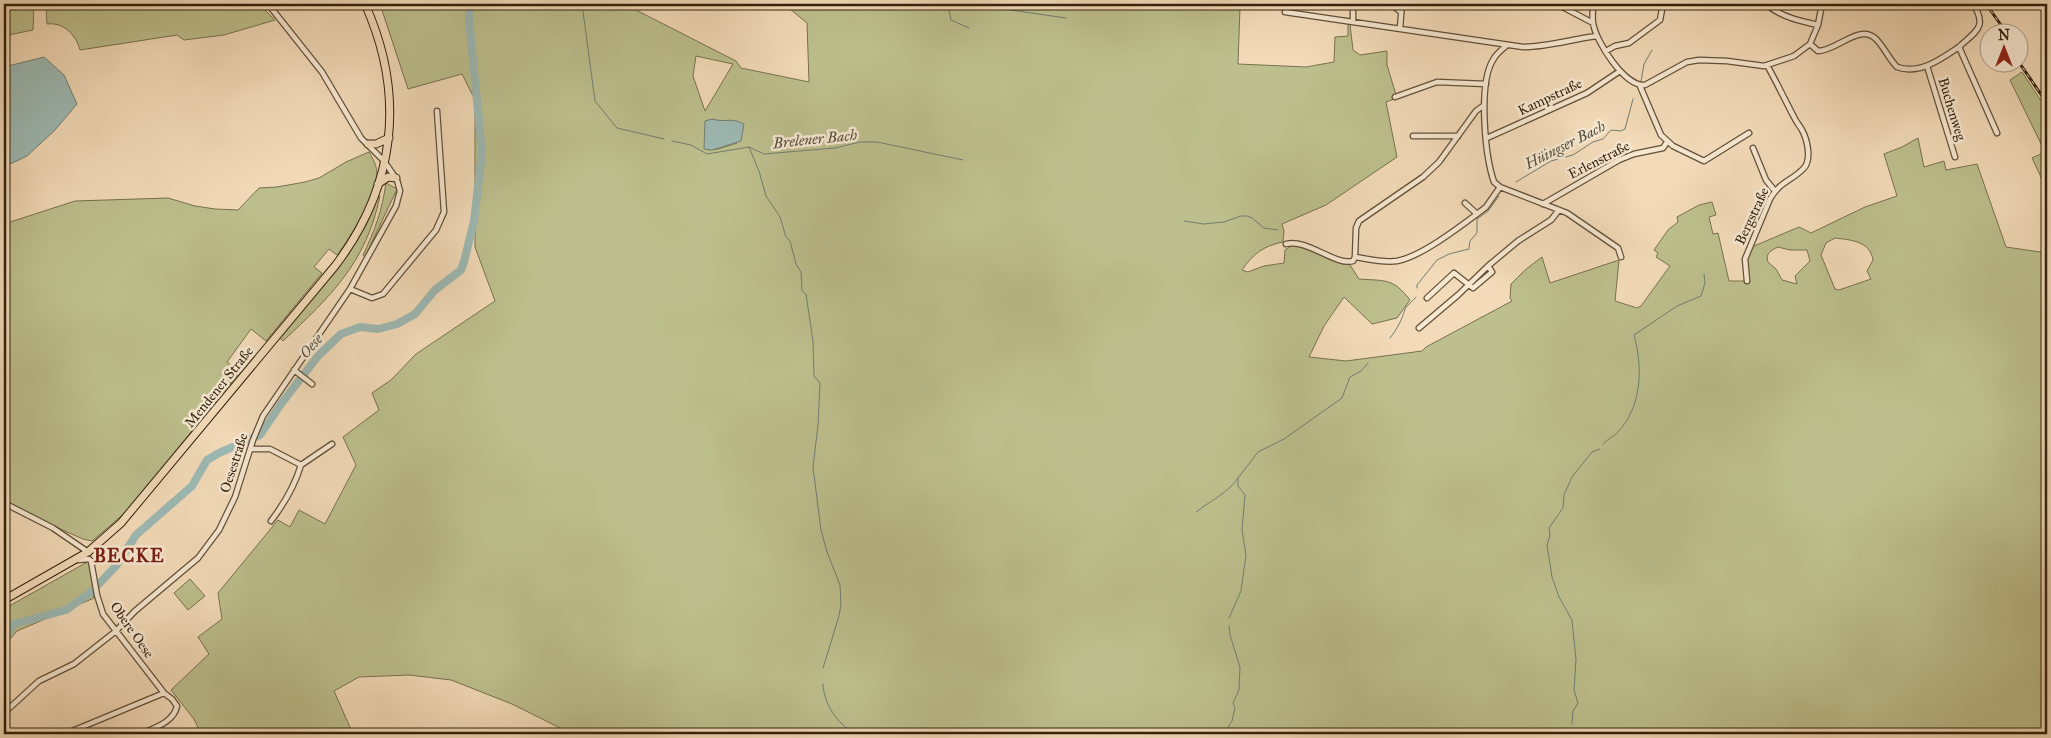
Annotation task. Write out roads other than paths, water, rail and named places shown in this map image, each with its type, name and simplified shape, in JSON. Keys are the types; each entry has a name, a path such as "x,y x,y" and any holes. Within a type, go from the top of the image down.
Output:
{"main road":[{"name":"Mendener Straße","path":"4,600 88,552 134,510 347,250 367,216 378,184 389,138 391,115 389,78 376,31 365,4"},
{"path":"368,144 376,144 389,138"},
{"path":"378,184 388,177 396,178"}],"street":[{"path":"268,4 322,72 355,129 384,161 396,178"},
{"path":"1353,4 1353,22"},
{"path":"1391,4 1401,12"},
{"path":"1400,28 1402,4"},
{"path":"1557,4 1593,23"},
{"path":"1593,4 1593,23 1597,36 1620,71 1634,84 1640,86 1645,86 1687,62 1727,61 1767,65 1794,56 1810,44 1818,24 1822,4"},
{"path":"1606,51 1615,46 1629,43 1658,22 1661,17 1663,4"},
{"path":"1772,4 1772,8 1782,15 1794,20 1818,24"},
{"path":"1810,44 1818,51 1828,50 1859,33 1868,34 1878,42 1897,67 1906,69 1927,66 1959,47 1977,30 1981,18 1973,4"},
{"path":"1285,12 1400,28 1506,46 1541,47 1566,40 1597,36"},
{"path":"1506,46 1492,60 1483,106 1493,179 1500,187 1575,218 1618,248 1621,257"},
{"path":"1959,47 1997,134"},
{"name":"Bergstraße","path":"1747,281 1745,259 1775,190 1804,168 1808,157 1802,129 1794,120 1785,97 1767,65"},
{"name":"Buchenweg","path":"1927,66 1955,157"},
{"name":"Kampstraße","path":"1487,138 1587,93 1620,71"},
{"path":"1395,97 1437,82 1486,84"},
{"path":"1640,86 1657,127 1667,142 1704,161 1749,133"},
{"path":"1286,244 1291,242 1320,250 1344,262 1353,261 1356,228 1359,221 1423,177 1439,162 1476,111 1483,106"},
{"path":"350,289 372,298 383,294 436,230 444,212 437,111"},
{"path":"1412,136 1458,136"},
{"name":"Erlenstraße","path":"1543,204 1619,160 1634,154 1663,148 1667,142"},
{"path":"1752,148 1766,180 1775,190"},
{"name":"Oesestraße","path":"4,713 39,680 74,664 116,631 135,611 198,558 209,544 219,530 235,497 256,431 264,416 350,289 396,206 400,191 396,178"},
{"path":"1354,257 1384,262 1398,261 1412,256 1486,207 1500,187"},
{"path":"1465,203 1477,214"},
{"path":"1419,328 1488,266 1518,241 1551,220 1559,210"},
{"path":"1427,298 1454,273 1468,284"},
{"path":"294,370 312,384"},
{"path":"271,521 281,508 297,479 301,465 332,444"},
{"path":"250,450 270,449 301,465"},
{"path":"4,504 53,528 88,552"},
{"name":"Obere Oese","path":"76,560 89,559 91,561 96,595 104,614 164,693 177,706 176,712 168,721 141,734"},
{"path":"65,734 164,693"}],"water":[{"path":"44,57 64,75 77,104 55,130 27,156 4,167 4,67"},
{"path":"712,119 735,121 744,124 741,141 712,150 704,149 705,121"}],"waterway":[{"name":"Oese","path":"4,639 14,624 66,610 91,592 116,566 136,535 192,486 207,460 260,435 318,356 341,334 360,327 378,329 397,324 415,314 435,290 461,270 474,221 482,152 469,19 470,4"},
{"name":"Brelener Bach","path":"582,4 595,101 617,128 664,139"},
{"path":"948,4 951,20 969,28"},
{"path":"982,4 990,7 1066,18"},
{"name":"Hüingser Bach","path":"1641,82 1644,64 1652,50"},
{"name":"Hüingser Bach","path":"1516,182 1551,161 1573,155 1593,142 1603,139 1611,130 1621,131 1625,129 1633,99"},
{"name":"Brelener Bach","path":"672,141 691,145 707,154 749,147 764,154 835,148 860,142 877,142 963,160"},
{"path":"749,147 759,171 766,196 780,217 786,237 790,241 796,264 801,272 802,291 806,294 813,341 814,376 820,383 813,467 821,530 827,552 840,585 841,604 823,668"},
{"name":"Hüingser Bach","path":"1417,288 1417,285 1437,260 1449,254 1469,249 1470,241 1477,233 1477,219 1488,211 1499,196"},
{"path":"1184,221 1204,224 1224,222 1241,216 1247,216 1264,228 1278,230"},
{"path":"1603,444 1616,434 1626,422 1636,399 1639,360 1634,335 1677,306 1701,296 1705,283 1704,274"},
{"name":"Hüingser Bach","path":"1390,338 1406,308 1416,297"},
{"name":"Hüingser Bach","path":"1229,618 1241,591 1246,555 1242,530 1245,495 1238,486 1238,478 1258,452 1284,439 1342,398 1350,377 1361,371 1368,363"},
{"path":"1572,724 1573,711 1578,703 1574,690 1576,660 1572,620 1559,597 1552,577 1547,545 1550,535 1549,528 1563,508 1564,495 1572,477 1592,452 1600,449"},
{"name":"Hüingser Bach","path":"1196,512 1224,492 1238,478"},
{"name":"Hüingser Bach","path":"1224,734 1232,721 1235,708 1233,703 1239,690 1240,667 1229,626"},
{"path":"823,684 826,699 832,712 854,734"},
{"path":"1559,734 1567,728"}],"railway":[{"path":"1986,4 1999,22"},
{"path":"2026,72 2047,103"}],"district":[{"name":"BECKE","path":"129,555"}]}
